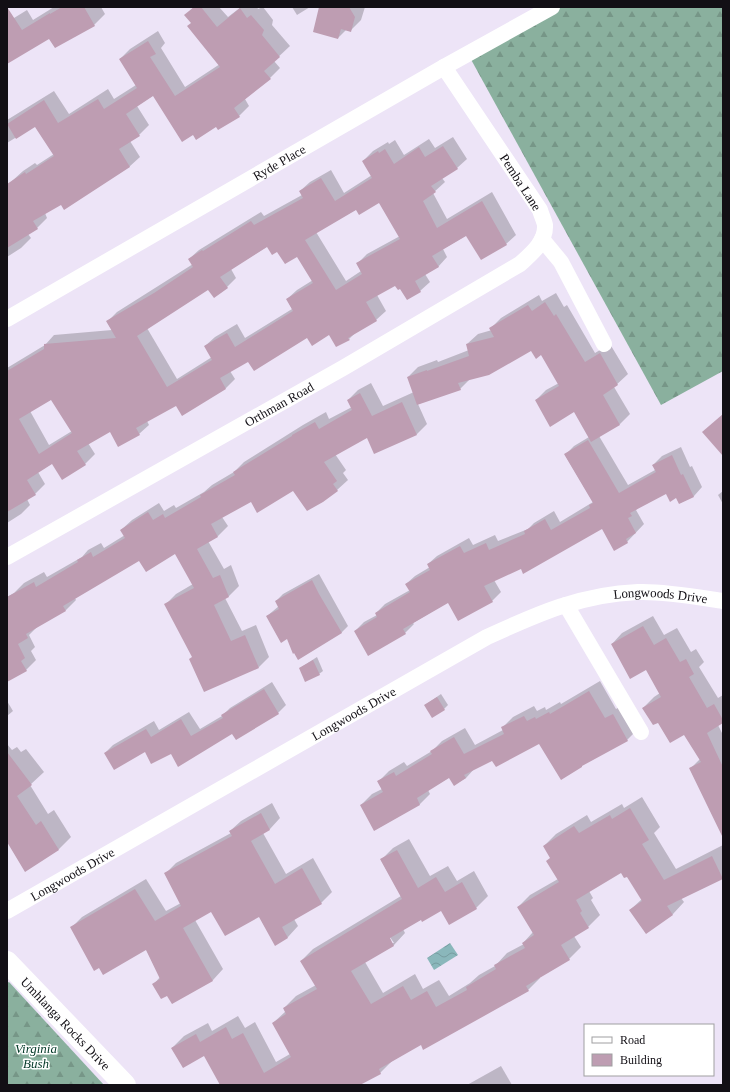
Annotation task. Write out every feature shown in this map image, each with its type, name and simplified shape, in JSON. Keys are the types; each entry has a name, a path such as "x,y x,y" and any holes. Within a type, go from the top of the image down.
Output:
{"main road":[{"name":"Umhlanga Rocks Drive","path":"7,962 125,1085"}],"street":[{"name":"Ryde Place","path":"7,320 444,67 552,7"},
{"name":"Pemba Lane","path":"444,67 540,210 545,225 542,239"},
{"path":"542,239 561,262 604,344"},
{"name":"Orthman Road","path":"7,557 343,368 520,264 533,253 542,239"},
{"name":"Longwoods Drive","path":"7,911 487,637 533,616 603,595 640,592 679,595 723,601"},
{"path":"566,605 641,732"}],"green space":[{"path":"552,7 723,7 723,371 661,405 468,54"},
{"name":"Virginia Bush","path":"9,982 104,1085 7,1085 7,983"}],"water":[{"path":"450,943 458,955 434,970 427,958"}],"building":[{"path":"7,7 22,30 62,7 84,7 95,26 55,48 49,39 7,64"},
{"path":"194,7 201,7 217,27 240,8 247,18 251,15 264,30 262,35 280,57 264,71 271,79 234,108 240,117 218,130 216,127 196,140 193,135 182,142 153,96 126,114 140,136 119,149 130,167 64,210 61,205 33,221 38,229 7,248 7,184 54,156 35,127 16,139 7,124 44,100 58,123 98,99 104,109 137,88 119,59 148,41 156,54 150,57 175,96 220,67 187,26 191,23 184,15"},
{"path":"319,7 349,7 355,17 351,32 341,29 338,39 313,32"},
{"path":"443,146 458,169 431,186 436,192 423,201 437,228 482,201 507,245 481,260 466,236 432,256 439,267 415,281 421,292 407,300 400,289 398,290 395,286 366,302 377,321 348,338 350,340 336,347 329,335 312,346 307,338 254,371 248,362 220,378 226,389 182,416 176,406 136,428 140,435 118,447 110,432 77,451 86,465 62,480 52,464 27,480 36,495 7,512 7,371 44,349 44,344 116,338 106,321 154,293 193,267 188,259 202,250 203,251 251,221 254,225 303,198 299,191 321,178 335,201 372,178 362,161 378,151 379,153 385,149 394,164 419,147 425,157","holes":["379,203 400,239 356,263 362,274 336,290 305,240 356,210 359,215","267,247 272,255 277,252 285,264 297,257 313,283 286,299 293,311 235,347 227,333 204,346 212,360 167,387 137,336 208,290 214,298 228,288 220,277","51,400 72,433 39,454 19,419"]},
{"path":"545,302 554,316 556,314 585,362 600,353 618,385 603,395 620,425 591,442 574,412 550,427 535,400 559,386 541,355 536,359 531,351 489,375 458,383 461,390 417,405 407,377 469,356 466,344 494,337 489,328 528,305 532,311"},
{"path":"360,393 372,416 402,402 417,435 374,454 367,438 324,462 337,481 333,484 338,491 323,502 307,511 293,491 257,513 251,502 211,524 218,537 197,549 213,578 220,575 229,597 214,605 231,641 245,635 259,668 204,692 189,659 192,657 164,604 194,588 175,554 146,572 139,561 63,606 66,611 26,634 28,638 18,644 25,658 21,661 27,671 7,682 7,597 34,582 36,587 78,562 77,560 91,552 93,557 125,538 120,530 148,512 153,520 163,514 165,518 201,497 200,495 235,475 233,472 292,435 315,422 319,429 352,410 347,400"},
{"path":"723,414 723,456 702,432"},
{"path":"588,440 619,493 656,472 652,465 672,455 681,475 683,474 694,497 679,504 676,498 670,502 666,494 630,513 632,516 628,518 636,533 626,539 628,543 614,551 602,529 523,574 521,569 484,586 493,602 458,621 448,603 403,629 406,634 368,656 354,631 377,617 375,613 410,592 405,584 430,570 427,564 460,546 464,553 486,543 489,550 525,534 524,531 545,519 551,530 590,508 589,505 593,503 564,454"},
{"path":"312,580 342,633 298,660 294,653 293,654 287,639 281,643 266,616 279,609 275,601"},
{"path":"643,626 654,645 666,638 680,662 686,659 694,674 689,677 707,708 714,704 723,720 723,723 707,733 723,767 723,838 689,768 701,762 684,735 670,743 658,723 653,725 642,708 661,697 646,670 630,679 611,644"},
{"path":"313,660 320,675 305,682 299,668"},
{"path":"264,689 279,714 236,740 232,734 178,767 171,754 151,764 145,752 114,770 104,753 146,729 151,737 181,719 191,736 223,718 221,715"},
{"path":"589,691 605,718 613,714 628,741 582,766 561,780 539,744 496,767 492,761 464,775 466,778 454,786 449,778 417,798 420,805 374,831 360,805 383,792 377,781 394,772 396,776 432,754 430,751 454,737 464,754 504,734 501,727 524,716 527,721 535,717 536,719 549,712 550,714"},
{"path":"437,697 445,710 432,718 424,705"},
{"path":"7,752 32,785 17,796 36,825 41,821 59,850 25,872 7,842"},
{"path":"630,808 649,840 642,844 664,880 712,856 723,879 667,906 673,915 646,934 629,910 642,901 627,877 624,878 621,873 576,900 582,911 580,913 589,928 561,945 570,960 526,986 529,991 423,1050 421,1045 379,1069 381,1074 360,1085 220,1085 204,1056 183,1068 171,1048 196,1034 200,1042 226,1027 232,1039 243,1033 264,1073 291,1057 272,1023 286,1014 283,1008 317,989 300,961 402,899 380,859 397,850 418,888 436,877 445,892 462,882 477,909 449,925 441,911 422,922 421,920 390,938 394,946 351,971 371,1004 403,986 411,1000 427,991 436,1007 467,990 466,987 496,969 494,965 525,948 522,943 534,935 517,907 559,882 546,861 550,858 543,846 574,826 579,833 610,815 612,819"},
{"path":"261,813 270,830 251,841 275,884 302,868 322,904 282,927 288,938 275,946 259,917 225,936 211,912 183,928 213,981 172,1004 167,996 161,999 152,984 160,979 146,950 103,975 99,968 94,971 70,927 135,889 155,921 181,906 164,873 232,836 229,831"}]}
